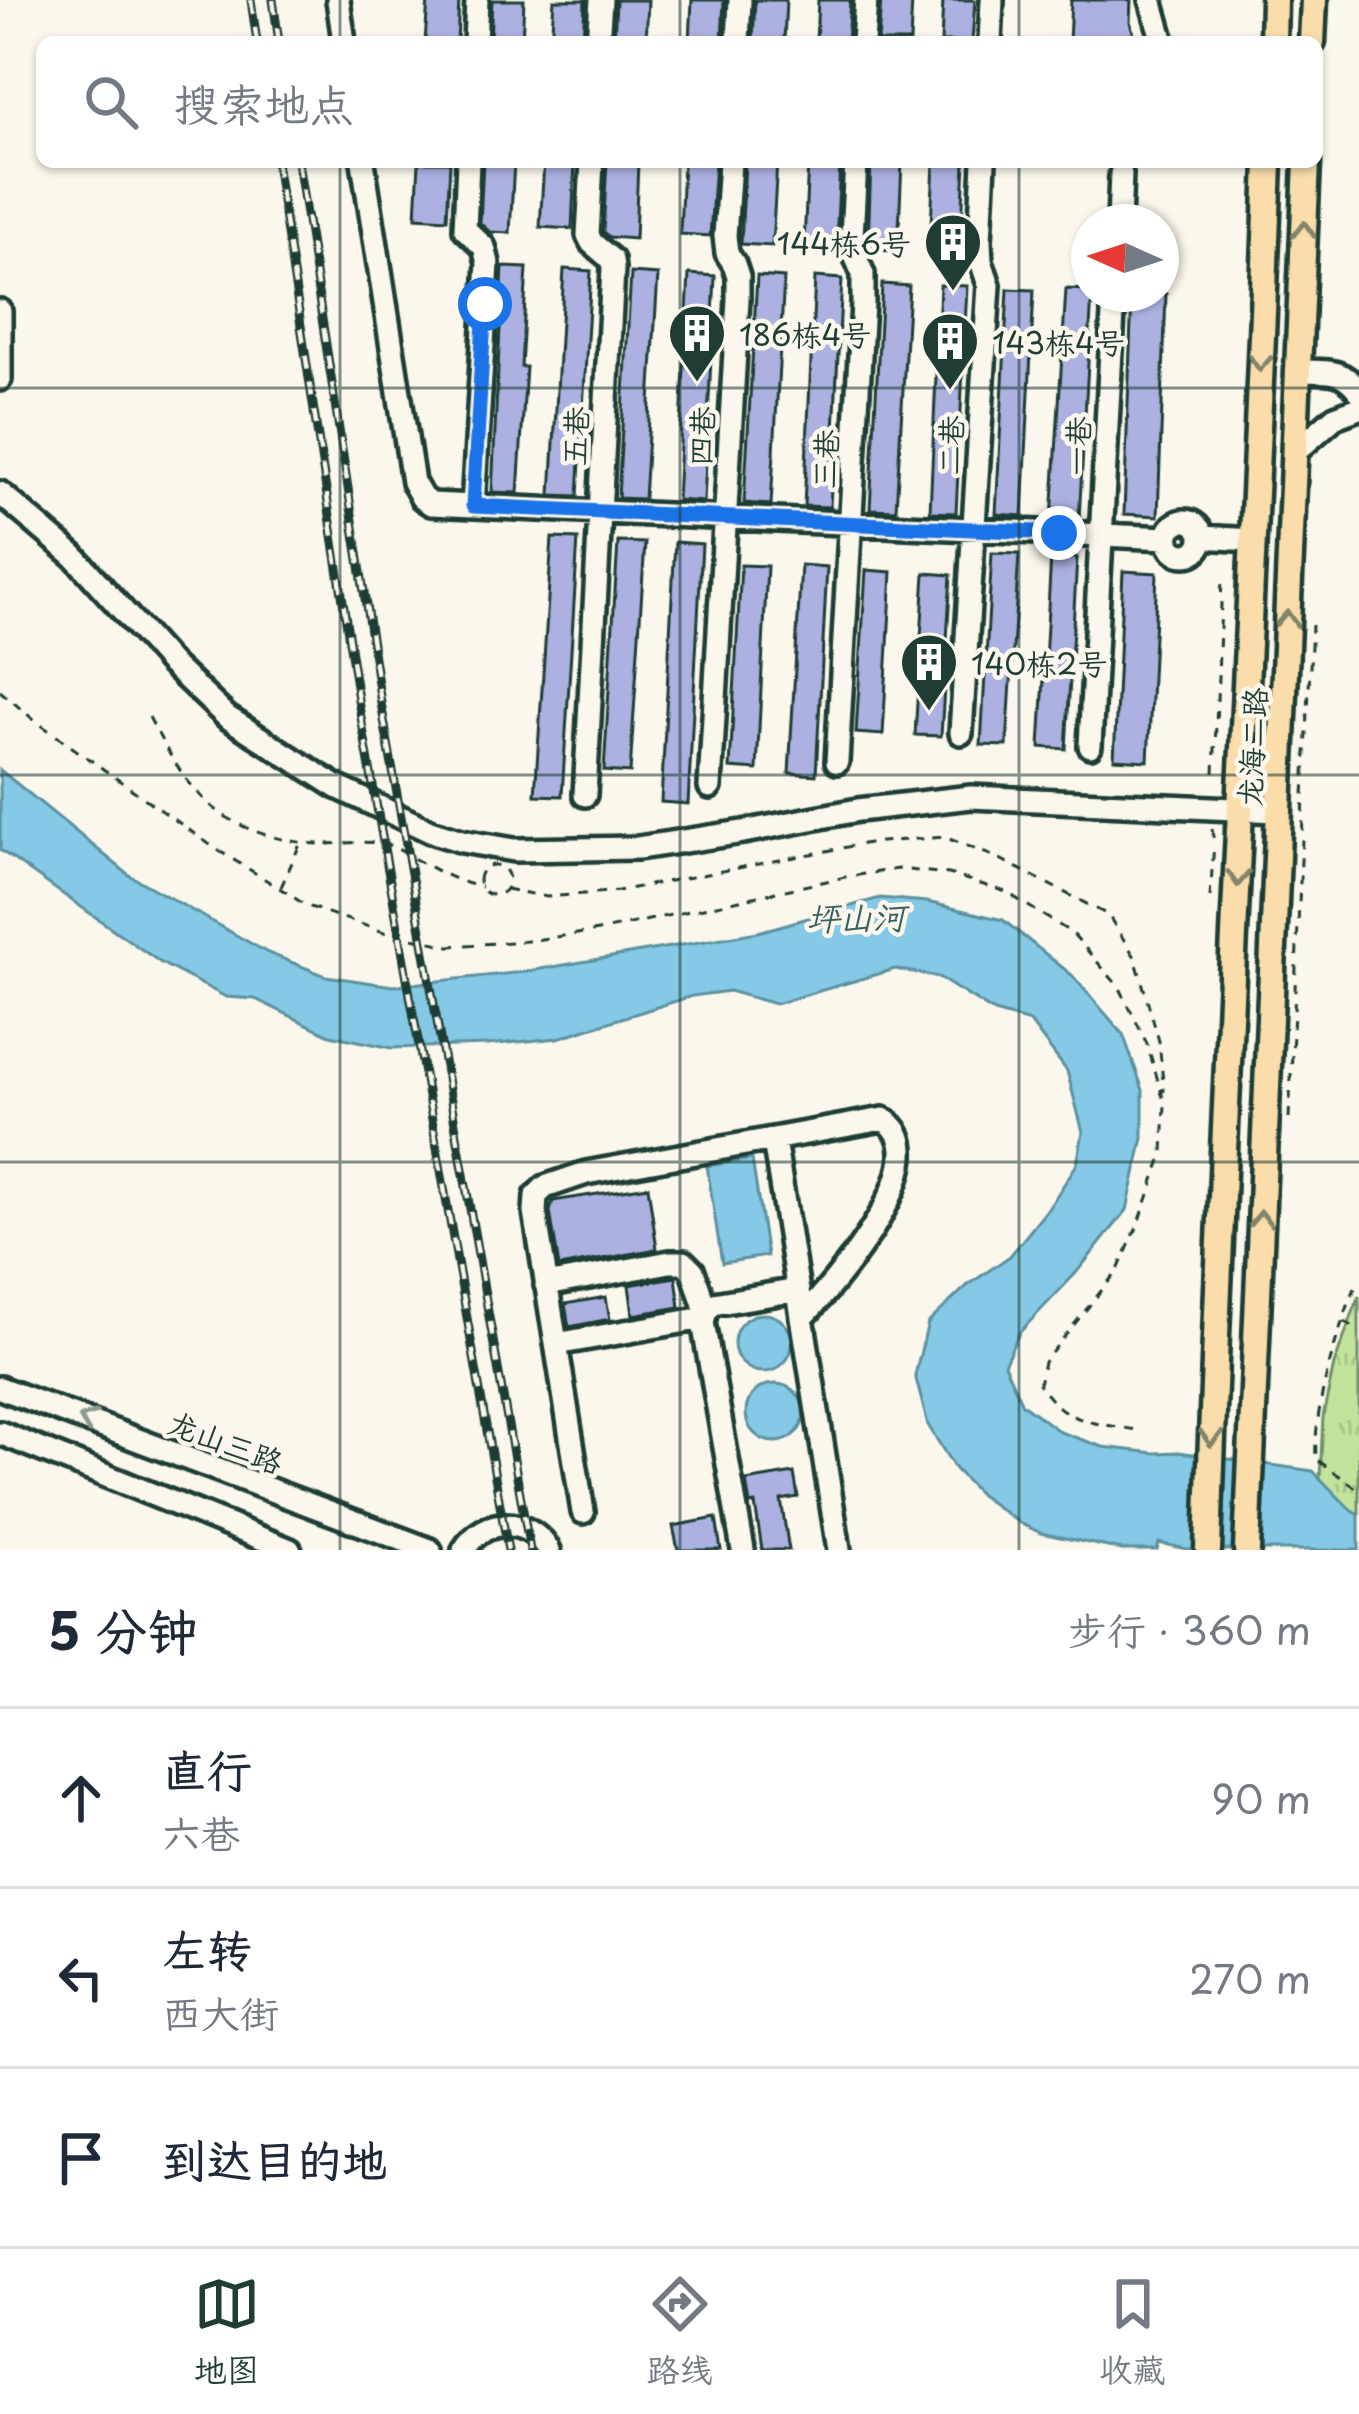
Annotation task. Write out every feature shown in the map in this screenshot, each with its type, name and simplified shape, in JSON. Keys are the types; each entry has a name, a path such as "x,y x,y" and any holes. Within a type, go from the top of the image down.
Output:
{"main road":[{"path":"1273,36 1274,0"},
{"path":"1312,36 1314,0"},
{"name":"龙海二路","path":"1208,1550 1268,168"},
{"name":"龙海二路","path":"1247,1550 1307,168"}],"street":[{"path":"338,0 343,36"},
{"path":"475,36 477,0"},
{"path":"598,36 601,0"},
{"path":"737,36 740,0"},
{"path":"863,36 866,0"},
{"path":"990,36 992,0"},
{"path":"1151,0 1161,36"},
{"path":"364,168 412,482 431,504 1168,538 1172,527 1182,521 1197,526 1202,537 1252,539"},
{"path":"468,168 464,229 484,247 488,263 470,506"},
{"name":"五巷","path":"585,795 613,269 612,260 588,236 592,168"},
{"name":"四巷","path":"710,788 738,299 738,276 725,236 730,168"},
{"name":"三巷","path":"837,762 863,303 862,274 852,236 856,168"},
{"name":"二巷","path":"962,734 988,284 980,241 984,168"},
{"path":"1119,204 1121,174"},
{"path":"0,311 0,379"},
{"name":"一巷","path":"1090,746 1113,312"},
{"path":"1299,371 1346,375 1359,391"},
{"path":"1294,454 1335,416 1359,408"},
{"path":"0,493 74,556 169,662 227,717 337,787 462,841 514,850 638,848 858,810 971,797 1278,811"},
{"path":"583,1511 535,1212 536,1196 545,1187 586,1173 884,1119 892,1124 901,1143 904,1163 897,1184 849,1263 802,1318"},
{"path":"774,1140 839,1550"},
{"path":"547,1285 670,1262 685,1262 693,1270 705,1314 743,1550"},
{"path":"556,1344 705,1314 713,1304 798,1290"},
{"name":"龙山三路","path":"0,1388 430,1550"},
{"path":"0,1433 290,1550"},
{"path":"464,1550 483,1528 508,1523 533,1531 549,1550"}],"path":[{"path":"1214,784 1222,580"},
{"path":"1289,1118 1312,625"},
{"path":"0,692 216,849 307,905 384,932 450,946 598,931 898,869 949,874 1006,892 1073,934 1120,988 1147,1044 1165,1104"},
{"path":"148,717 174,766 208,804 249,831 301,842 389,845 493,895 506,889 547,897 618,891 868,842 944,837 998,857 1108,916 1135,957 1159,1042 1165,1104 1162,1154 1118,1270 1044,1362 1039,1384 1051,1404 1076,1420 1136,1430"},
{"path":"1214,773 1222,775"},
{"path":"1297,778 1306,778"},
{"path":"1210,897 1213,829"},
{"path":"281,889 301,842"},
{"path":"1214,844 1226,844"},
{"path":"481,887 481,874 497,866 508,875 506,889"},
{"path":"1355,1288 1330,1363 1315,1441 1316,1459 1359,1490"},
{"path":"1343,1321 1359,1329"}],"green space":[{"path":"1359,1296 1359,1514 1320,1479 1323,1417 1334,1365"}],"water":[{"name":"坪山河","path":"0,770 129,875 268,953 326,976 393,986 523,972 758,932 880,898 927,902 1003,920 1072,975 1123,1034 1143,1090 1143,1138 1127,1210 1019,1333 1004,1364 1022,1404 1060,1432 1103,1447 1179,1452 1313,1471 1359,1514 1359,1550 1191,1550 1159,1543 1157,1550 1122,1550 1041,1533 1018,1522 980,1495 955,1469 928,1425 915,1375 928,1323 967,1286 1010,1256 1077,1164 1083,1132 1067,1071 1030,1022 994,1012 938,977 895,969 775,1004 729,991 692,996 558,1038 392,1048 330,1035 255,999 226,997 161,963 0,850"},
{"path":"752,1159 767,1256 722,1263 707,1166"},
{"path":"763,1314 784,1322 792,1343 784,1364 763,1372 742,1364 734,1343 742,1322"},
{"path":"775,1384 796,1392 804,1413 796,1434 775,1442 754,1434 746,1413 754,1392"}],"building":[{"path":"428,0 459,0 457,36 425,36"},
{"path":"492,0 524,0 522,36 490,36"},
{"path":"554,0 585,0 583,36 551,36"},
{"path":"616,0 648,0 646,36 614,36"},
{"path":"692,0 724,0 722,36 690,36"},
{"path":"755,0 786,0 784,36 753,36"},
{"path":"818,0 850,0 847,36 816,36"},
{"path":"881,0 912,0 910,36 878,36"},
{"path":"943,0 975,0 972,36 941,36"},
{"path":"1071,0 1131,0 1134,36 1069,36"},
{"path":"419,168 450,168 447,219 416,217"},
{"path":"483,168 514,168 510,233 490,232 480,223"},
{"path":"544,168 575,168 572,229 540,227"},
{"path":"607,168 638,168 635,239 609,237 603,232"},
{"path":"683,168 715,168 710,236 680,234"},
{"path":"745,168 777,168 772,246 741,244"},
{"path":"808,168 840,168 836,245 804,243"},
{"path":"871,168 902,168 898,251 868,247"},
{"path":"934,168 965,168 961,248 930,246"},
{"path":"503,267 527,268 518,493 492,492"},
{"path":"564,269 591,271 578,496 551,495"},
{"path":"631,273 658,275 644,499 618,498"},
{"path":"689,274 715,276 704,502 677,500"},
{"path":"757,276 784,278 771,505 744,503"},
{"path":"815,277 842,279 830,507 804,506"},
{"path":"882,284 909,286 896,510 870,509"},
{"path":"940,285 967,286 956,513 930,512"},
{"path":"1008,289 1034,290 1023,516 996,514"},
{"path":"1066,289 1071,289 1071,312 1091,312 1079,519 1052,518"},
{"path":"1131,312 1165,312 1158,516 1124,514"},
{"path":"552,538 578,539 562,796 535,795"},
{"path":"618,542 645,543 630,773 604,771"},
{"path":"675,542 702,544 688,804 661,802"},
{"path":"992,553 1019,554 1007,746 981,745"},
{"path":"1051,556 1077,558 1066,749 1040,747"},
{"path":"741,565 767,566 757,770 730,768"},
{"path":"801,565 827,567 816,775 789,773"},
{"path":"866,570 892,572 883,735 856,733"},
{"path":"1123,571 1157,573 1148,761 1114,759"},
{"path":"925,573 951,575 941,736 915,735"},
{"path":"648,1186 657,1249 559,1267 550,1211 553,1201"},
{"path":"676,1277 680,1307 633,1315 629,1285"},
{"path":"606,1297 610,1319 569,1327 565,1304"},
{"path":"794,1473 798,1497 781,1500 789,1550 762,1550 746,1481"},
{"path":"716,1518 721,1550 678,1550 673,1526"}],"railway":[{"path":"251,0 256,36"},
{"path":"273,0 278,36"},
{"path":"277,168 359,706 508,1550"},
{"path":"299,168 381,703 530,1550"}],"place":[{"name":"144栋6号","path":"953,293"},
{"name":"186栋4号","path":"697,384"},
{"name":"143栋4号","path":"950,392"},
{"name":"140栋2号","path":"929,713"}],"route":[{"path":"485,304 473,506 1059,533"}]}
